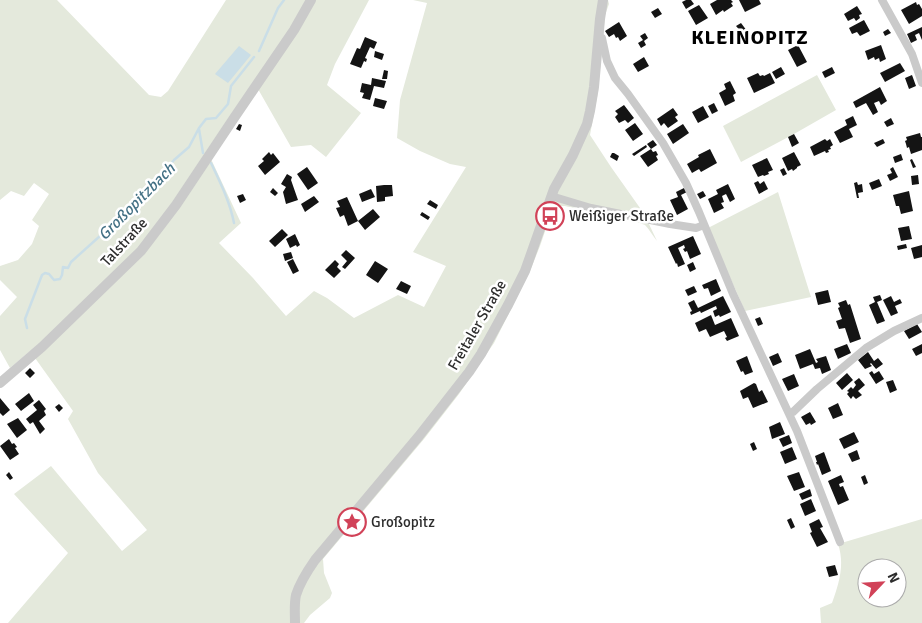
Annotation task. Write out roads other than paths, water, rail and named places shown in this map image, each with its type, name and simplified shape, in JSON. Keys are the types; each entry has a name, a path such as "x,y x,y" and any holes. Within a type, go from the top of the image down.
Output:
{"street":[{"name":"Talstraße","path":"0,383 42,347 140,251 176,206 294,30 311,0"},
{"name":"Freitaler Straße","path":"295,623 296,594 315,560 419,436 468,372 481,354 525,271 551,196 587,124 594,87 602,0"},
{"path":"882,0 912,54 922,83"},
{"path":"599,38 602,38 607,61 615,78 672,157 686,183 733,294 789,414 840,542"},
{"path":"551,196 591,208 670,224 696,228 704,225"},
{"path":"789,414 866,348 894,331 922,318"}],"water":[{"path":"239,46 251,55 228,83 215,74"}],"waterway":[{"name":"Großopitzbach","path":"259,51 278,8 284,0"},
{"name":"Großopitzbach","path":"27,328 25,319 42,275 45,273 49,274 54,280 60,279 63,267 68,268 71,262 139,201 174,160 189,147 206,119 216,118 228,104 231,86 254,57"},
{"path":"199,129 203,153"},
{"path":"211,163 227,200 234,223"}],"place":[{"name":"Weißiger Straße","path":"550,216"},
{"name":"Großopitz","path":"352,522"}],"district":[{"name":"KLEINOPITZ","path":"750,37"}]}
